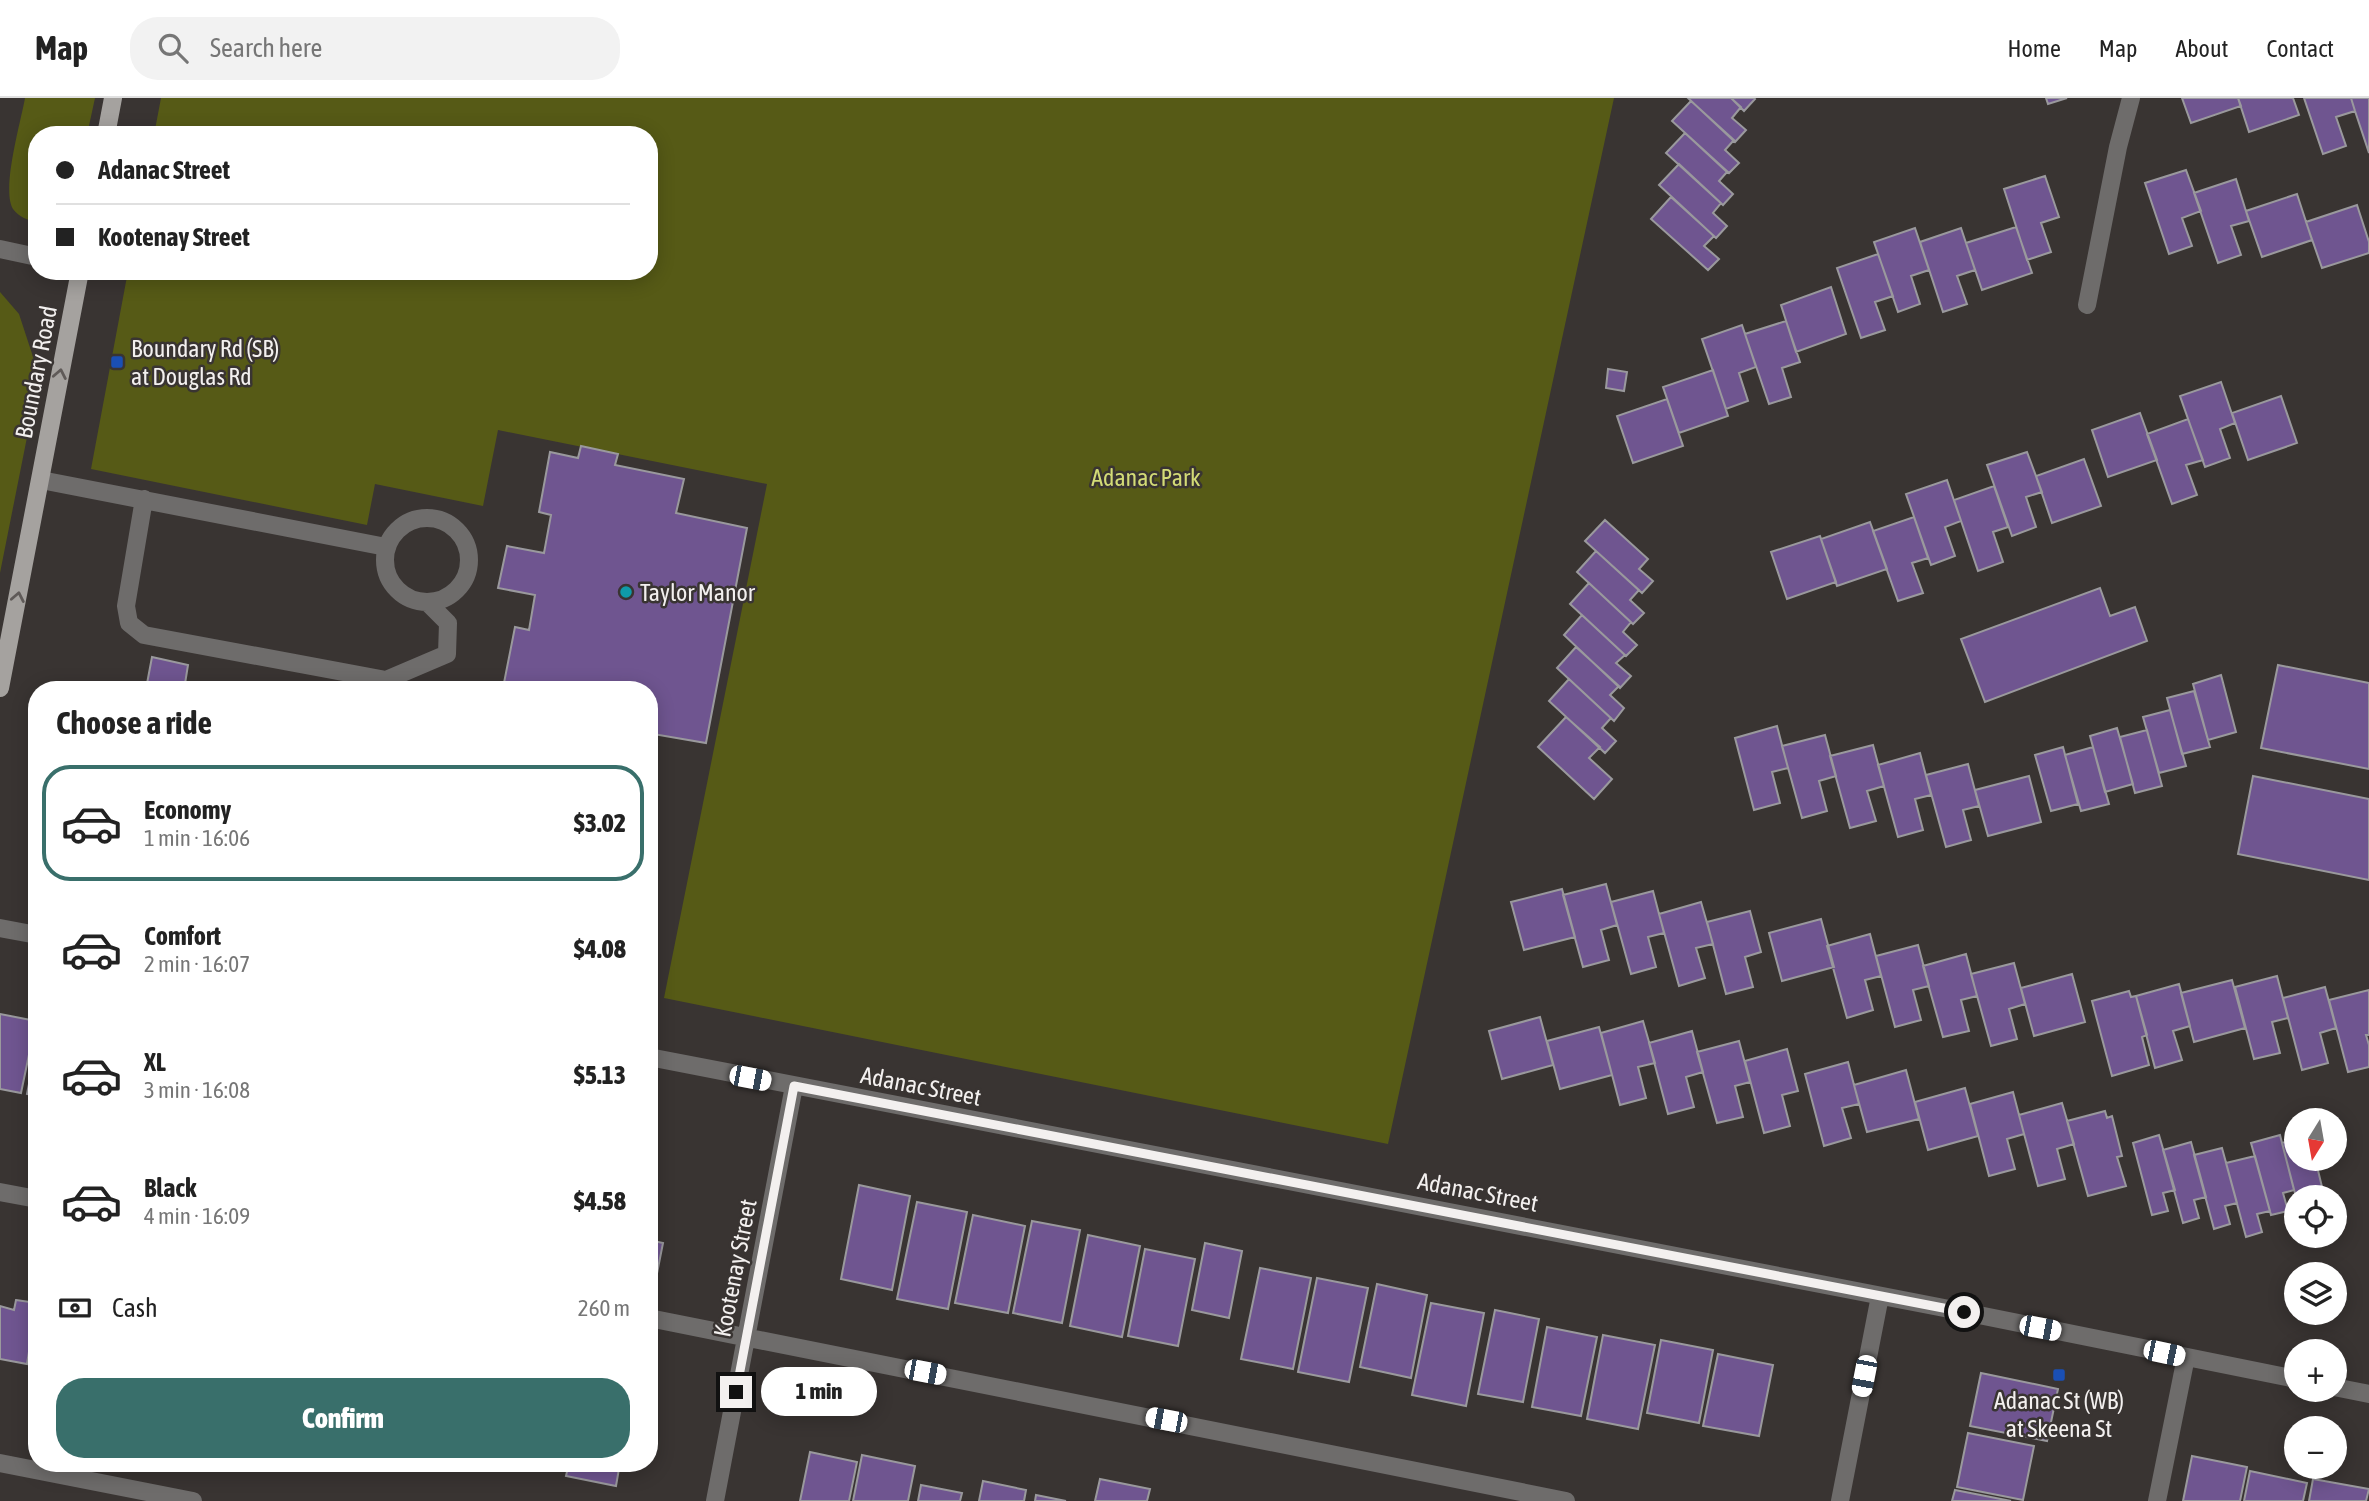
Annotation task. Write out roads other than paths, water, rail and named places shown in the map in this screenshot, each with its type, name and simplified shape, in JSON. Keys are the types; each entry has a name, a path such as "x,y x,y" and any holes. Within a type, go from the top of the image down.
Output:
{"main road":[{"path":"108,126 113,98"},
{"name":"Boundary Road","path":"0,688 78,280"}],"street":[{"path":"2087,304 2118,147 2131,98"},
{"path":"0,249 28,255"},
{"path":"41,480 386,547"},
{"path":"144,499 126,606 129,623 144,635 386,680 447,654 448,623 429,604"},
{"path":"421,517 441,519 457,530 468,546 470,566 463,585 448,598 429,604 409,600 393,586 384,568 386,547 402,525 421,517"},
{"path":"0,928 28,933"},
{"name":"Adanac Street","path":"658,1059 2284,1377"},
{"name":"Kootenay Street","path":"715,1501 794,1086"},
{"path":"0,1192 28,1197"},
{"path":"1840,1501 1880,1296"},
{"path":"658,1320 1566,1501"},
{"path":"2157,1501 2186,1357"},
{"path":"2347,1390 2369,1394"},
{"path":"0,1463 28,1469"},
{"path":"46,1472 193,1501"}],"place":[{"name":"Boundary Rd (SB) at Douglas Rd","path":"117,362"},
{"name":"Taylor Manor","path":"626,592"},
{"name":"Adanac St (WB) at Skeena St","path":"2059,1375"}],"park label":[{"name":"Adanac Park","path":"1146,477"}]}
